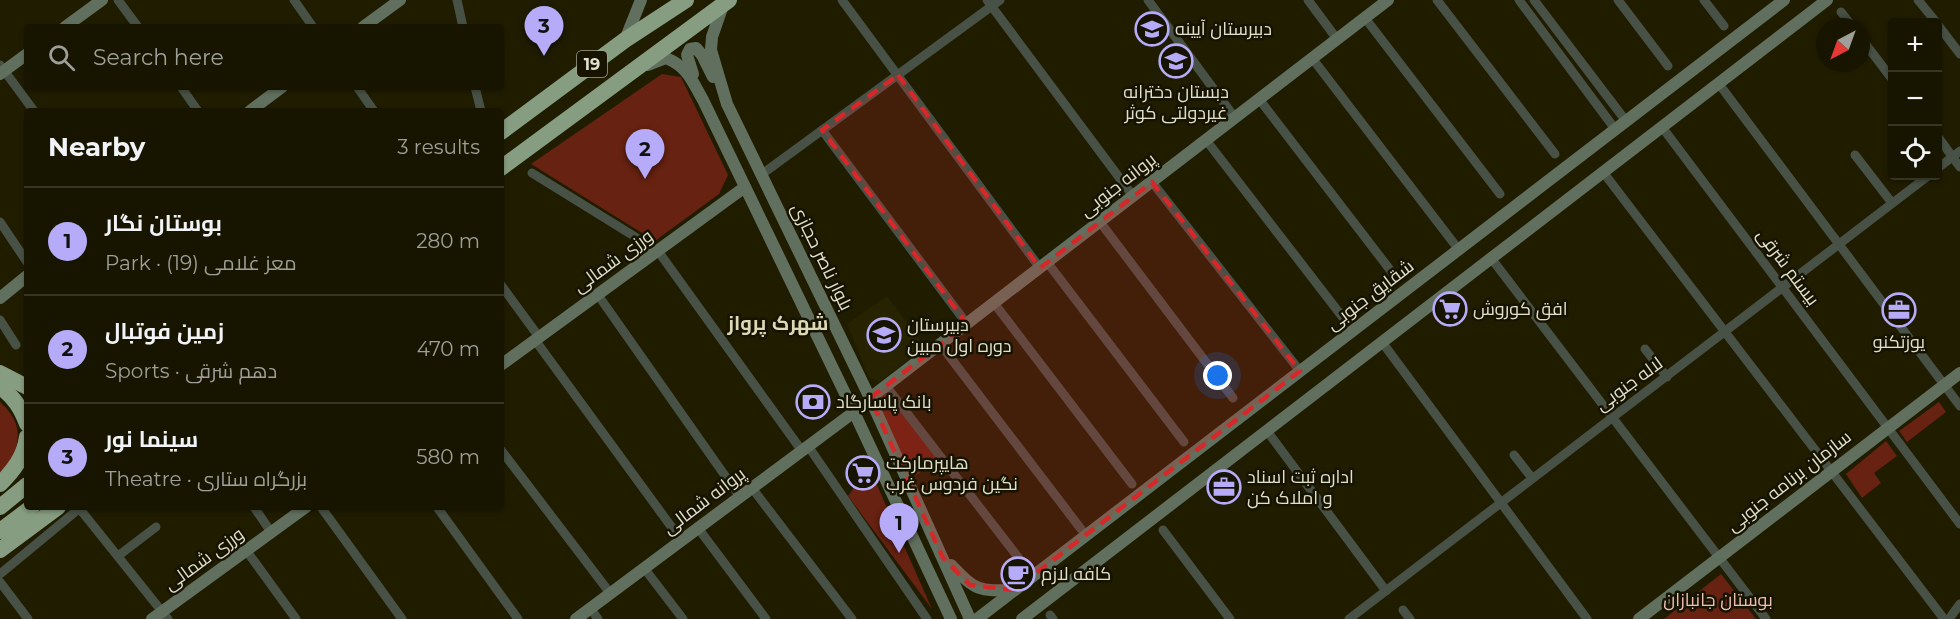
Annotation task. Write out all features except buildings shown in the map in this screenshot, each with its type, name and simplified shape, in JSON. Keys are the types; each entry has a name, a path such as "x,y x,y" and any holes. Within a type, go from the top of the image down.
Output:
{"highway":[{"name":"19","path":"504,130 625,40 686,0"},
{"name":"19","path":"504,166 726,2"},
{"path":"0,373 24,385"},
{"path":"0,387 10,394 24,416"},
{"path":"0,484 13,471 24,450"},
{"path":"0,507 24,487"},
{"path":"0,531 28,510"},
{"path":"0,550 54,510"}],"main road":[{"path":"69,24 102,0"},
{"path":"367,24 400,0"},
{"path":"625,40 641,0"},
{"name":"پروانه جنوبی","path":"870,398 1388,0"},
{"name":"شقایق جنوبی","path":"977,619 1459,250 1612,125 1784,0"},
{"path":"1022,619 1827,0"},
{"name":"بلوار ناصر حجازی","path":"726,2 712,37 711,50 727,104 870,398 970,619"},
{"path":"727,104 702,55 696,48 690,49 687,55 704,100 951,619"},
{"path":"1,70 24,56"},
{"path":"630,72 666,58 685,69 704,100"},
{"path":"254,108 278,90"},
{"name":"ورزی شمالی","path":"504,363 745,187"},
{"path":"0,290 24,277"},
{"path":"0,298 24,278"},
{"name":"سازمان برنامه جنوبی","path":"1639,619 1960,372"},
{"name":"پروانه شمالی","path":"576,619 854,412"},
{"name":"ورزی شمالی","path":"161,616 302,510"},
{"path":"944,558 970,585 983,590 1014,590"}],"street":[{"path":"118,0 136,24"},
{"path":"294,0 311,24"},
{"path":"457,0 462,24"},
{"path":"842,0 1043,265 1184,442"},
{"path":"1148,0 1235,118"},
{"path":"1308,0 1337,39"},
{"path":"1437,0 1555,154"},
{"path":"1520,0 1612,125"},
{"path":"1534,0 1623,117"},
{"path":"1618,0 1668,66"},
{"path":"1704,0 1724,26"},
{"path":"1918,0 1932,18"},
{"path":"762,174 898,75 993,2 1133,196"},
{"path":"1841,12 1846,18"},
{"path":"1365,18 1500,194"},
{"path":"1942,31 1960,54"},
{"path":"1562,57 1572,50"},
{"path":"1870,50 1888,73"},
{"path":"1312,58 1459,250"},
{"path":"1,70 32,108"},
{"path":"1719,84 1960,406"},
{"path":"183,90 196,108"},
{"path":"359,90 372,108"},
{"path":"477,90 480,108"},
{"path":"1259,99 1394,275"},
{"name":"بیستم شرقی","path":"1662,127 1960,524"},
{"path":"822,130 967,324"},
{"path":"1206,140 1344,319"},
{"path":"1942,141 1956,154 1960,167"},
{"path":"1942,165 1956,154"},
{"path":"1855,155 1892,203"},
{"path":"1603,172 1946,619 1960,604"},
{"path":"532,173 658,251 805,449 927,619"},
{"name":"لاله جنوبی","path":"1349,619 1923,180"},
{"path":"1152,182 1300,371"},
{"path":"0,222 24,258"},
{"path":"1100,222 1233,399"},
{"path":"1491,258 1766,619"},
{"path":"504,290 681,540"},
{"path":"598,295 740,496"},
{"path":"994,303 1132,484"},
{"path":"0,320 16,345"},
{"path":"1382,342 1587,619"},
{"path":"940,344 1081,529"},
{"path":"1646,349 1667,377"},
{"path":"886,386 1024,566"},
{"path":"1267,431 1386,591"},
{"path":"504,454 610,593"},
{"path":"1514,455 1532,478"},
{"path":"752,488 852,619"},
{"path":"0,574 78,510"},
{"path":"82,510 161,616"},
{"path":"256,510 272,532"},
{"path":"323,510 402,619"},
{"path":"439,510 518,619"},
{"path":"118,556 156,527"},
{"path":"698,528 766,619"},
{"path":"1163,531 1230,619"},
{"path":"246,550 296,619"},
{"path":"644,568 683,619"},
{"path":"0,582 28,619"},
{"path":"590,609 598,619"},
{"path":"1404,610 1410,619"}],"highlighted area":[{"path":"898,75 1040,268 1152,182 1300,371 1014,590 970,585 943,558 870,398 967,324 822,130"}],"shaded area":[{"name":"دبیرستان دوره اول مبین","path":"887,296 925,347 879,382 869,378 847,324"}],"green space":[{"path":"662,74 681,77 728,175 719,194 655,241 531,164"},
{"path":"889,391 941,460 911,478 873,403"},
{"path":"0,402 14,420 18,439 12,458 0,478"},
{"path":"1939,402 1946,412 1907,442 1899,431"},
{"path":"1886,441 1897,456 1874,473 1881,483 1862,498 1846,474"},
{"path":"869,467 932,609 848,496"},
{"name":"بوستان جانبازان","path":"1721,574 1756,619 1664,619"}],"place":[{"name":"دبیرستان آیینه","path":"1152,29"},
{"name":"سینما نور","path":"544,56"},
{"name":"دبستان دخترانه غیردولتی کوثر","path":"1176,61"},
{"name":"زمین فوتبال","path":"645,179"},
{"name":"افق کوروش","path":"1450,309"},
{"name":"یوزتکنو","path":"1899,310"},
{"name":"دبیرستان دوره اول مبین","path":"884,335"},
{"name":"بانک پاسارگاد","path":"813,402"},
{"name":"هایپرمارکت نگین فردوس غرب","path":"863,473"},
{"name":"اداره ثبت اسناد و املاک کن","path":"1224,487"},
{"name":"بوستان نگار","path":"899,553"},
{"name":"کافه لازم","path":"1018,574"}],"district":[{"name":"شهرک پرواز","path":"778,323"}]}
